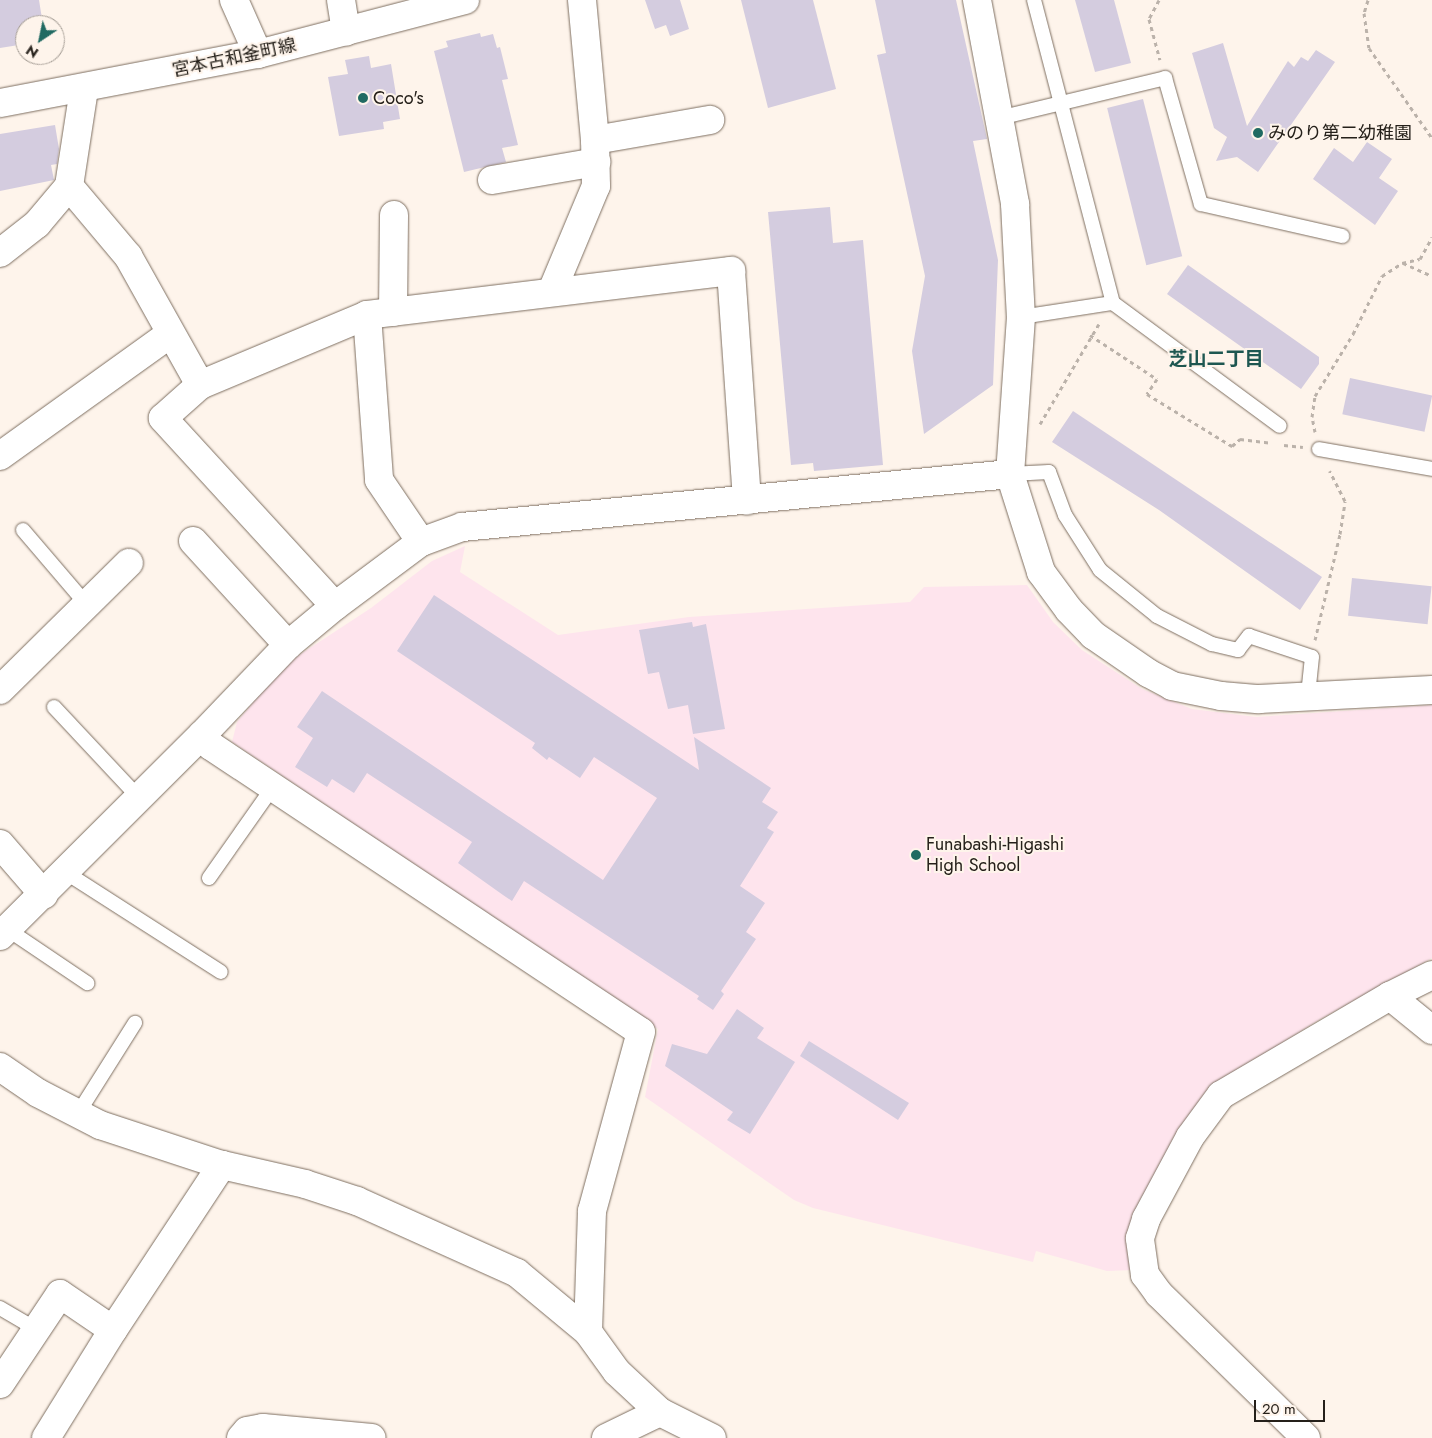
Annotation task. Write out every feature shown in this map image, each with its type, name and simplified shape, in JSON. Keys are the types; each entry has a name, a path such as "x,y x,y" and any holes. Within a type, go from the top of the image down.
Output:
{"street":[{"path":"234,0 258,54"},
{"path":"341,0 346,32"},
{"name":"宮本古和釜町線","path":"0,103 84,89 258,54 346,32 412,8 465,0"},
{"path":"552,291 596,186 596,151 582,0"},
{"path":"977,0 1015,204 1020,317 1010,474 1041,572 1069,610 1093,635 1148,673 1172,686 1231,697 1432,690"},
{"path":"0,253 37,224 69,186 84,89"},
{"path":"492,180 710,120"},
{"path":"69,186 128,256 200,385"},
{"path":"394,215 380,313 379,480 421,542"},
{"path":"335,606 163,418 200,385 380,313 731,271 747,500"},
{"path":"0,456 170,334"},
{"path":"4,933 140,799 288,645 335,606 421,542 462,527 495,522 1010,474"},
{"path":"193,541 288,645"},
{"path":"0,690 129,564"},
{"path":"202,735 211,746 641,1032 592,1211 588,1332"},
{"path":"0,844 44,895"},
{"path":"1306,1438 1159,1294 1145,1275 1140,1238 1146,1219 1190,1138 1221,1095 1390,996 1432,975"},
{"path":"1390,996 1432,1030"},
{"path":"0,1068 77,1115 128,1136 222,1165 305,1184 357,1201 517,1273 588,1332 617,1372 660,1412 712,1438"},
{"path":"46,1438 113,1330 222,1165"},
{"path":"0,1384 60,1294 113,1330"},
{"path":"606,1438 660,1412"},
{"path":"241,1438 247,1431 263,1428 372,1438"}],"lane":[{"path":"1034,0 1113,302 1280,426"},
{"path":"999,118 1165,78 1201,204 1342,236"},
{"path":"1020,317 1113,302"},
{"path":"1319,449 1432,469"},
{"path":"1010,474 1049,472 1065,515 1100,570 1157,616 1212,644 1238,650 1249,636 1312,657 1308,694"},
{"path":"23,530 87,605"},
{"path":"54,707 140,799"},
{"path":"209,878 273,787"},
{"path":"65,872 220,972"},
{"path":"4,933 87,983"},
{"path":"77,1115 134,1023"},
{"path":"0,1308 36,1330"}],"path":[{"path":"1159,0 1149,19 1165,78"},
{"path":"1368,0 1364,13 1369,48 1432,138"},
{"path":"1402,263 1432,276"},
{"path":"1039,426 1090,335 1113,302"},
{"path":"1090,335 1157,379 1147,394 1232,446 1240,439 1319,449"}],"shaded area":[{"name":"Funabashi-Higashi High School","path":"465,546 460,572 558,635 689,617 910,602 924,587 1027,585 1053,622 1082,650 1142,689 1192,709 1256,717 1432,705 1432,958 1317,1021 1212,1087 1133,1270 1107,1271 1036,1251 1033,1262 813,1208 794,1200 645,1097 658,1029 232,742 237,722 284,665 371,608 432,561"}],"building":[{"path":"0,0 39,0 41,15 15,15 15,46 0,48"},
{"path":"645,0 680,0 689,29 670,36 666,25 655,29"},
{"path":"741,0 813,0 836,89 768,108"},
{"path":"875,0 956,0 987,139 973,141 998,260 993,385 924,434 912,351 925,276 877,55 886,53"},
{"path":"1075,0 1114,0 1131,63 1095,72"},
{"path":"480,33 481,37 493,34 497,48 500,47 508,79 502,80 518,145 502,148 506,162 464,172 434,51 448,47 446,41"},
{"path":"1223,43 1247,126 1288,61 1294,67 1301,57 1308,61 1316,50 1335,62 1258,172 1237,157 1216,161 1227,137 1214,128 1192,53"},
{"path":"369,56 371,68 391,64 400,119 383,122 384,129 339,136 328,77 348,74 345,60"},
{"path":"1143,99 1182,256 1146,265 1107,108"},
{"path":"55,125 59,149 57,164 51,165 54,180 0,191 0,134"},
{"path":"1367,142 1392,159 1379,178 1398,191 1375,225 1313,179 1334,148 1353,162"},
{"path":"830,207 833,243 863,240 883,465 814,471 813,463 791,465 768,212"},
{"path":"1188,265 1319,357 1319,364 1301,389 1167,294"},
{"path":"1350,378 1432,395 1424,432 1342,414"},
{"path":"1073,411 1322,577 1300,610 1159,510 1052,442"},
{"path":"1352,578 1432,586 1428,624 1348,616"},
{"path":"434,595 699,770 694,737 771,788 762,802 778,812 767,828 774,832 740,886 765,903 746,932 756,939 721,991 724,994 713,1010 697,999 699,996 524,881 512,901 503,895 458,863 472,842 367,773 354,793 332,779 327,787 295,767 313,738 297,727 322,691 603,880 657,798 594,757 580,778 549,757 547,760 532,748 535,743 397,651"},
{"path":"692,622 693,627 706,624 725,729 693,734 688,705 668,709 659,672 648,674 639,630"},
{"path":"737,1009 764,1028 757,1038 795,1062 750,1134 727,1120 733,1112 665,1066 672,1044 707,1054"},
{"path":"809,1041 909,1103 898,1120 800,1056"}],"place":[{"name":"Coco's","path":"363,98"},
{"name":"みのり第二幼稚園","path":"1258,133"},
{"name":"Funabashi-Higashi High School","path":"916,855"}],"district":[{"name":"芝山二丁目","path":"1216,359"}]}
